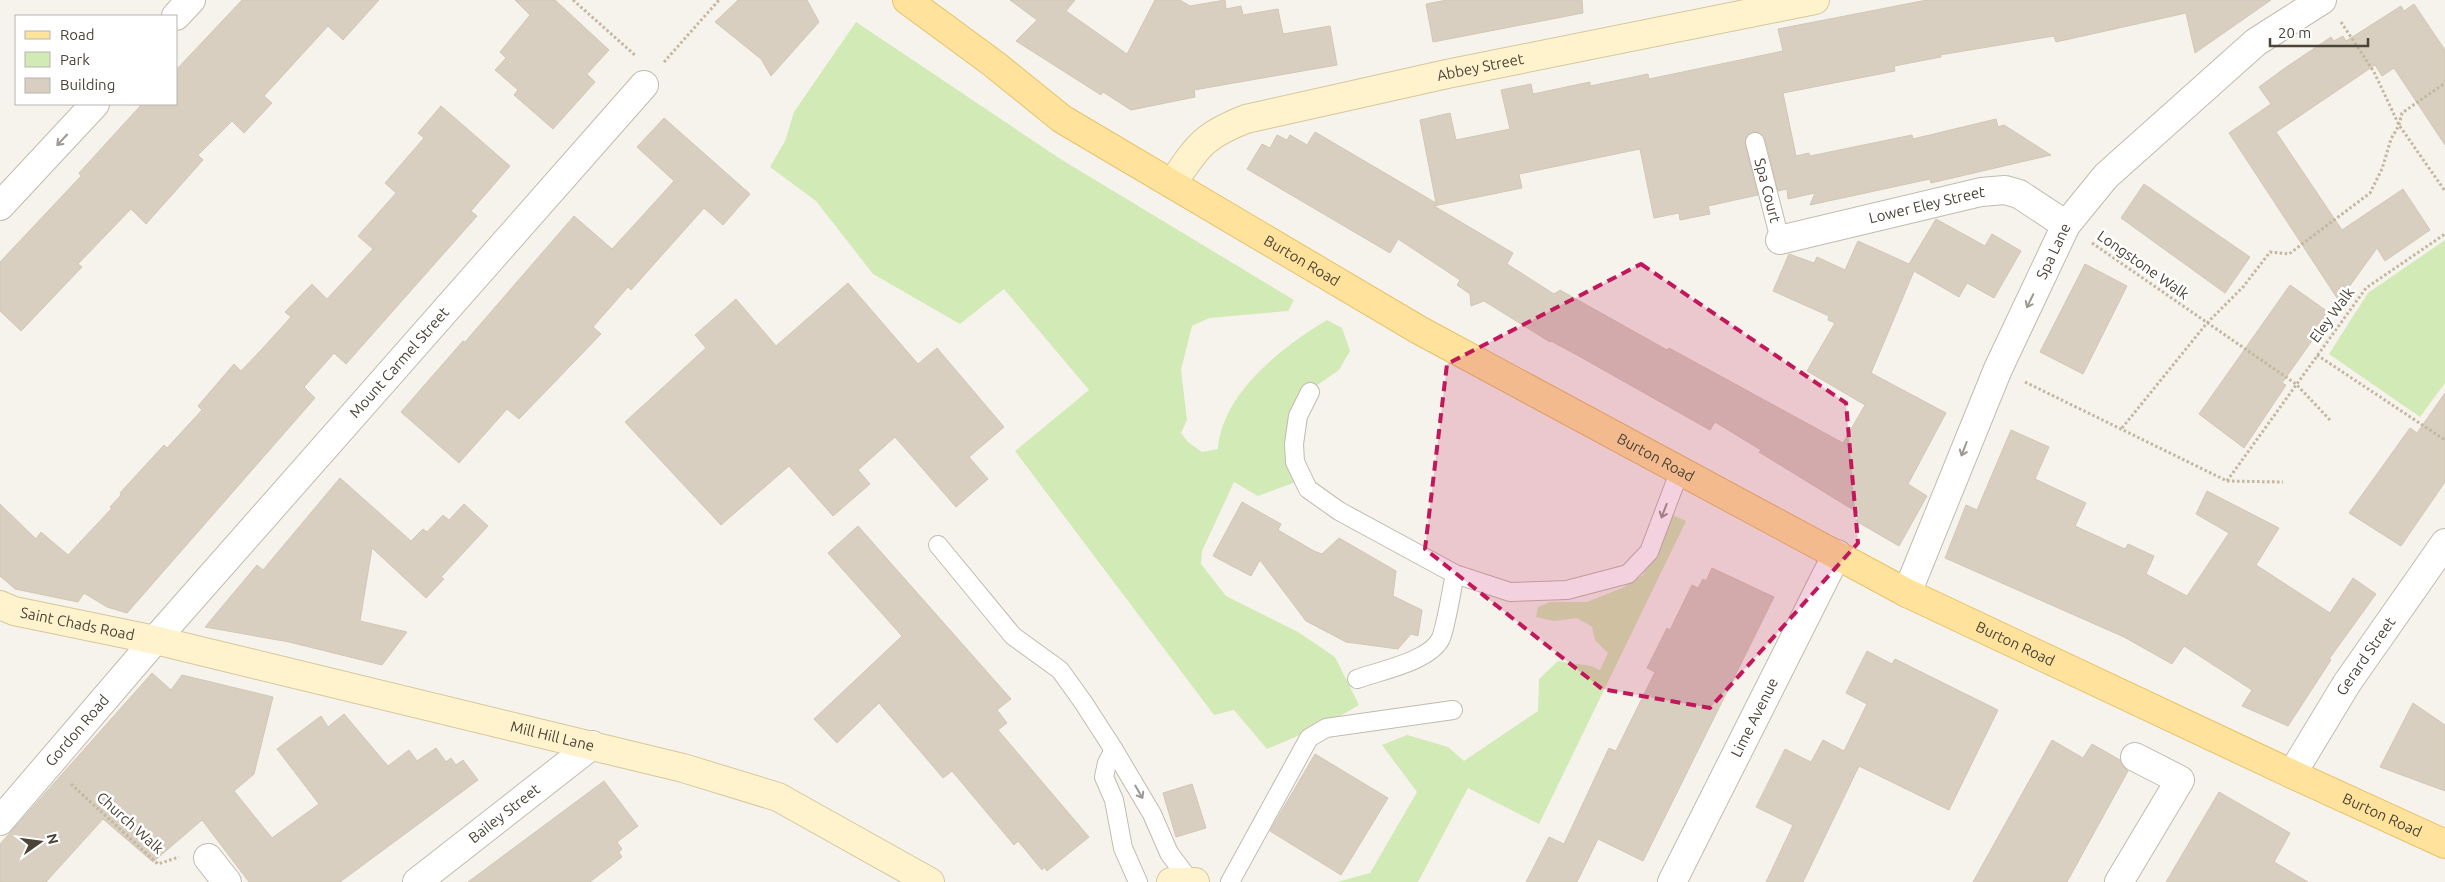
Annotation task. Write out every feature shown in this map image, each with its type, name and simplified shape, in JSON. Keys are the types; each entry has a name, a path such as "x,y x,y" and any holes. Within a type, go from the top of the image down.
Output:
{"main road":[{"name":"Burton Road","path":"907,0 994,64 1062,119 1419,330 1907,593 2445,844"}],"street":[{"path":"177,15 190,0"},
{"name":"Abbey Street","path":"1172,184 1199,145 1221,129 1246,119 1447,74 1815,0"},
{"name":"Spa Lane","path":"1907,593 1998,368 2066,225 2106,176 2249,48 2330,8"},
{"name":"Mount Carmel Street","path":"155,640 644,85"},
{"path":"0,206 94,105"},
{"name":"Lower Eley Street","path":"1780,240 1981,192 2005,190 2019,194 2066,225"},
{"name":"Gerard Street","path":"2292,774 2347,683 2445,543"},
{"name":"Lime Avenue","path":"1672,882 1837,554"},
{"name":"Saint Chads Road","path":"0,605 14,611 155,640"},
{"name":"Mill Hill Lane","path":"155,640 592,745 683,768 778,797 930,882"},
{"name":"Gordon Road","path":"0,821 155,640"},
{"name":"Bailey Street","path":"417,882 592,745"},
{"path":"2119,882 2180,780 2135,756"},
{"path":"208,858 226,882"}],"lane":[{"name":"Spa Court","path":"1755,142 1780,240"},
{"path":"1310,392 1298,416 1294,444 1295,462 1308,489 1339,511 1454,574 1510,592 1568,590 1628,574 1649,552 1680,470"},
{"path":"938,545 1013,636 1060,670 1114,750 1152,814 1169,854 1185,882"},
{"path":"1357,679 1422,656 1434,648 1441,637 1454,574"},
{"path":"1230,882 1310,738 1326,728 1453,710"},
{"path":"1114,750 1107,763 1104,777 1114,800 1123,848 1138,882"}],"path":[{"path":"573,0 640,60 644,85"},
{"path":"667,58 719,0"},
{"path":"2330,8 2374,72 2399,125 2445,191"},
{"path":"2122,428 2207,323 2243,287 2270,252 2289,254 2370,193 2382,169 2391,139 2399,125 2402,113 2445,83"},
{"name":"Longstone Walk","path":"2066,225 2296,384 2330,420"},
{"name":"Eley Walk","path":"2296,384 2366,288 2445,234"},
{"path":"2317,356 2445,440"},
{"path":"1998,368 2228,481 2283,482"},
{"path":"2228,481 2296,384"},
{"name":"Church Walk","path":"48,763 158,864 182,856 208,858"}],"highlighted area":[{"path":"1641,264 1846,403 1858,543 1710,708 1602,689 1425,549 1447,364"}],"green space":[{"path":"856,22 1062,160 1294,300 1288,311 1209,318 1192,326 1181,370 1187,420 1181,433 1188,442 1202,452 1218,449 1222,428 1230,409 1242,391 1274,358 1327,320 1342,328 1350,351 1339,370 1302,398 1296,482 1258,496 1234,482 1202,551 1201,564 1226,596 1298,632 1335,657 1359,705 1328,723 1267,749 1234,710 1214,715 1015,451 1089,390 1004,289 960,324 873,274 816,201 770,167 785,141 794,112"},
{"path":"2445,240 2445,383 2420,417 2329,354 2368,293"},
{"path":"1673,515 1686,521 1539,824 1468,788 1418,882 1337,882 1370,873 1417,792 1382,745 1407,735 1448,747 1464,761 1538,711 1539,679 1558,661 1591,666 1600,670 1608,653 1595,640 1592,627 1577,618 1554,621 1536,617 1538,607 1550,602 1587,602 1622,588 1643,575"}],"building":[{"path":"242,0 379,0 343,40 328,26 264,96 272,103 244,133 232,121 198,155 203,160 146,224 131,209 78,264 82,267 21,331 0,311 0,262 81,176 79,173 141,105 178,105 178,68"},
{"path":"515,0 555,0 609,50 587,74 595,82 553,129 514,95 518,90 495,70 506,58 500,52 530,15"},
{"path":"738,0 807,0 819,22 771,76 761,59 715,22"},
{"path":"1010,0 1075,0 1066,11 1127,54 1155,0 1180,0 1190,6 1225,0 1226,9 1241,6 1243,15 1278,9 1283,34 1330,26 1337,65 1194,90 1195,97 1131,110 1103,92 1101,95 1016,41 1037,20"},
{"path":"1447,0 1582,0 1583,13 1433,42 1426,4"},
{"path":"1927,0 2271,0 2195,53 2186,13 2056,42 2054,36 1940,55 1941,57 1894,66 1895,71 1783,93 1796,156 1809,153 1810,156 1912,135 1913,139 1996,119 1998,127 2004,125 2051,155 1931,183 1930,179 1810,205 1815,193 1788,199 1787,189 1778,191 1765,139 1758,132 1753,132 1747,135 1745,144 1758,195 1708,206 1710,214 1680,220 1679,213 1654,218 1640,149 1519,174 1522,188 1434,206 1513,253 1507,264 1554,294 1560,290 1667,350 1669,348 1843,443 1865,405 1807,371 1835,323 1828,320 1829,316 1773,291 1789,254 1814,263 1817,257 1845,270 1858,241 1909,264 1936,219 1985,246 1992,234 2021,251 1994,298 1967,283 1959,297 1914,271 1871,373 1946,413 1908,484 1927,496 1899,546 1856,521 1860,514 1759,452 1761,450 1715,422 1710,430 1577,355 1550,342 1484,301 1471,306 1470,294 1457,285 1460,280 1398,239 1390,253 1247,169 1262,144 1270,148 1277,135 1287,140 1290,135 1307,145 1315,132 1436,203 1420,120 1450,113 1456,140 1510,129 1501,90 1531,84 1533,94 1590,82 1590,86 1648,74 1649,79 1783,51 1778,29"},
{"path":"2414,4 2445,50 2445,145 2394,68 2382,76 2375,65 2276,132 2342,230 2403,189 2430,230 2385,261 2377,248 2339,301 2229,133 2271,104 2259,87 2285,68 2331,37 2334,41 2343,36 2346,41 2401,6 2404,11"},
{"path":"441,106 510,166 471,211 477,216 346,364 334,353 304,387 315,398 127,613 107,607 84,593 78,602 15,589 0,576 0,504 36,539 41,532 68,555 112,508 110,507 121,495 120,493 164,445 167,448 202,410 198,406 234,364 241,371 291,317 285,312 312,284 327,299 373,249 358,236 396,193 385,183 424,138 418,133"},
{"path":"664,118 750,194 723,225 704,208 631,290 628,287 593,327 601,334 519,419 507,409 459,463 401,412 463,341 465,342 574,216 612,249 674,181 637,147"},
{"path":"2144,184 2250,257 2225,293 2121,218"},
{"path":"2085,264 2127,286 2083,374 2040,352"},
{"path":"848,283 918,364 937,348 1004,427 969,457 988,479 956,507 895,437 858,470 870,484 833,516 789,466 721,525 625,422 706,348 695,335 736,299 776,346"},
{"path":"2290,285 2331,314 2282,383 2286,385 2244,448 2199,414"},
{"path":"2445,393 2445,482 2401,546 2349,513 2410,428 2417,433"},
{"path":"2011,430 2049,447 2035,479 2086,503 2075,526 2125,549 2128,544 2154,556 2146,574 2187,596 2229,533 2196,514 2207,491 2279,528 2256,565 2330,613 2353,578 2376,594 2329,659 2331,660 2288,726 2242,706 2252,690 2184,646 2172,664 2124,637 1945,558 1966,505 1977,510"},
{"path":"340,478 411,541 423,529 427,532 443,515 449,520 464,504 488,526 441,577 444,579 426,598 372,548 360,621 407,632 382,665 289,642 205,627 257,565 263,570"},
{"path":"1242,502 1281,524 1278,530 1314,551 1322,554 1339,538 1396,571 1393,596 1422,610 1418,636 1411,634 1398,649 1346,642 1306,621 1260,560 1251,576 1213,556"},
{"path":"858,526 1011,699 997,710 1007,723 998,730 1089,837 1047,871 1044,867 1042,870 1018,841 1014,845 952,771 943,778 879,703 837,743 814,719 902,636 828,553"},
{"path":"1712,568 1774,597 1643,861 1598,839 1577,882 1526,882 1549,837 1564,844 1609,748 1616,751 1655,672 1647,668 1667,628 1670,630 1692,585 1698,588 1703,579 1706,581"},
{"path":"1867,651 1892,664 1895,659 1998,710 1949,810 1859,766 1803,882 1766,882 1793,825 1756,807 1785,749 1811,762 1823,740 1844,751 1867,704 1846,693"},
{"path":"152,673 171,690 182,675 273,697 254,774 234,791 272,838 319,804 277,749 321,716 328,727 344,714 388,766 409,750 417,761 436,748 446,762 451,758 456,765 463,760 478,780 340,882 249,882 202,820 153,862 103,819 46,882 0,882 0,844"},
{"path":"2413,703 2445,725 2445,791 2380,767"},
{"path":"2052,740 2083,758 2092,744 2120,760 2128,771 2067,882 1973,882"},
{"path":"1315,754 1388,798 1341,875 1270,831"},
{"path":"604,781 638,826 617,842 622,849 619,852 622,857 590,882 468,882"},
{"path":"1192,784 1206,828 1176,837 1163,793"},
{"path":"2219,792 2290,833 2274,862 2308,882 2166,882"}]}
